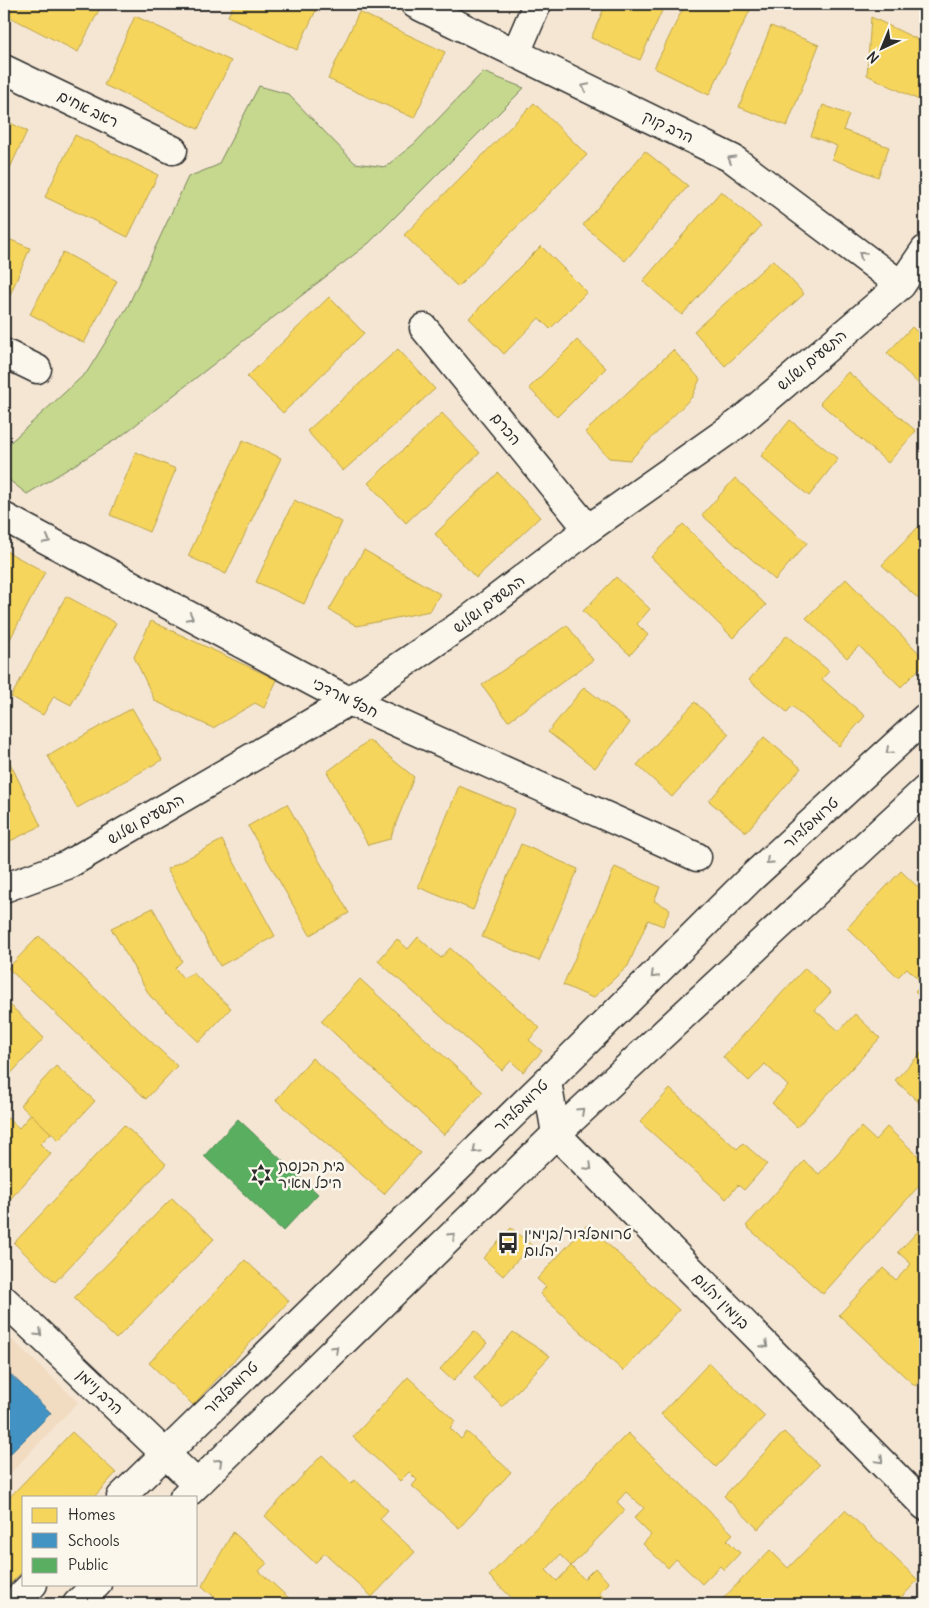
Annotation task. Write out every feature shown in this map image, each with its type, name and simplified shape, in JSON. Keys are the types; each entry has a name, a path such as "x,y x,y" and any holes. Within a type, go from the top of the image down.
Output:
{"street":[{"name":"הרב קוק","path":"415,4 733,159 901,284"},
{"path":"516,53 537,4"},
{"name":"ראב אחים","path":"4,69 173,150"},
{"name":"התשעים ושלוש","path":"4,888 67,865 349,701 472,618 588,529 740,422 901,284 925,250"},
{"name":"הכרם","path":"424,328 588,529"},
{"path":"4,353 37,369"},
{"name":"חפץ מרדכי","path":"4,517 349,701 697,857"},
{"name":"טרומפלדור","path":"122,1496 750,879 925,718"},
{"path":"190,1490 556,1134 925,790"},
{"path":"547,1080 556,1134"},
{"name":"בנימין יהלום","path":"556,1134 925,1506"},
{"name":"הרב ניימן","path":"4,1300 164,1454 190,1490"},
{"path":"13,1604 31,1586"},
{"path":"77,1604 95,1586"}],"shaded area":[{"path":"4,1332 78,1402 4,1480"}],"green space":[{"path":"483,72 524,88 369,243 120,437 27,494 4,476 4,448 87,372 128,306 188,177 218,165 259,86 288,94 355,163 385,167 414,144"}],"building: Homes":[{"path":"4,4 96,4 101,6 78,52 4,14"},
{"path":"234,4 319,4 297,50 228,16"},
{"path":"606,4 665,4 640,60 591,38"},
{"path":"685,4 753,4 709,95 654,68"},
{"path":"359,12 445,52 414,118 328,79"},
{"path":"135,16 231,61 198,129 104,85"},
{"path":"871,17 925,43 925,103 867,75"},
{"path":"771,26 819,45 787,126 739,107"},
{"path":"534,103 587,155 458,287 404,235"},
{"path":"823,105 849,115 843,130 889,147 878,177 832,159 837,146 811,136"},
{"path":"4,120 27,131 4,181"},
{"path":"75,135 158,175 128,237 45,197"},
{"path":"645,151 688,186 625,261 583,225"},
{"path":"721,191 761,226 682,315 643,281"},
{"path":"4,237 30,248 4,309"},
{"path":"541,246 587,292 550,329 539,318 504,354 469,318"},
{"path":"63,252 117,281 84,343 30,314"},
{"path":"773,260 804,294 725,366 694,331"},
{"path":"329,297 364,333 283,413 247,377"},
{"path":"912,327 925,339 925,390 887,353"},
{"path":"577,340 606,368 557,417 529,388"},
{"path":"398,349 435,389 343,471 307,431"},
{"path":"673,350 700,379 692,397 630,460 609,458 585,432"},
{"path":"848,372 916,431 888,463 820,403"},
{"path":"442,413 480,453 406,523 368,483"},
{"path":"790,420 838,459 809,496 761,456"},
{"path":"243,440 281,458 226,574 188,556"},
{"path":"136,452 176,469 149,532 110,515"},
{"path":"498,473 540,517 476,578 435,534"},
{"path":"735,478 807,543 775,580 702,515"},
{"path":"294,500 342,522 304,604 256,582"},
{"path":"683,524 766,605 733,638 651,557"},
{"path":"918,527 925,533 925,605 882,565"},
{"path":"4,550 45,572 4,651"},
{"path":"364,550 440,594 430,611 357,626 329,610"},
{"path":"616,577 650,609 637,624 648,635 630,655 583,611"},
{"path":"846,579 925,659 925,663 901,687 859,646 847,658 806,618"},
{"path":"66,596 116,623 71,705 54,696 43,715 11,697"},
{"path":"151,621 277,680 264,708 255,703 213,728 155,701 134,657"},
{"path":"567,625 593,660 508,721 482,685"},
{"path":"787,635 829,671 822,679 865,716 839,746 792,706 787,712 749,680"},
{"path":"584,687 630,723 595,768 548,732"},
{"path":"695,702 729,734 672,797 637,765"},
{"path":"132,708 162,760 77,808 48,756"},
{"path":"764,737 801,768 746,832 709,801"},
{"path":"369,740 414,777 390,839 368,845 327,772"},
{"path":"9,761 41,826 4,844 4,764"},
{"path":"459,786 515,809 473,910 418,887"},
{"path":"287,804 349,913 310,935 248,826"},
{"path":"222,840 275,936 220,966 167,869"},
{"path":"521,844 578,869 539,961 482,937"},
{"path":"615,867 660,887 654,901 670,909 663,926 648,920 628,966 593,998 563,985"},
{"path":"901,871 925,894 925,1002 915,992 923,984 907,968 898,977 847,928"},
{"path":"153,908 182,961 175,968 183,978 193,973 231,1008 199,1042 150,996 111,928"},
{"path":"39,936 177,1066 146,1099 8,968"},
{"path":"418,937 441,958 450,948 540,1028 529,1040 542,1051 523,1072 511,1061 502,1070 378,961 397,939 408,949"},
{"path":"805,968 831,992 815,1010 839,1031 855,1014 880,1038 797,1127 772,1103 788,1086 765,1064 749,1081 723,1057"},
{"path":"360,979 483,1092 444,1135 321,1021"},
{"path":"4,999 44,1038 4,1081"},
{"path":"925,1049 925,1108 895,1080"},
{"path":"312,1058 420,1153 384,1194 276,1100"},
{"path":"56,1066 95,1101 59,1140 20,1105"},
{"path":"670,1089 737,1149 743,1143 767,1164 744,1190 738,1185 726,1199 640,1122"},
{"path":"31,1114 51,1133 40,1144 51,1154 4,1206 4,1123 8,1118 19,1128"},
{"path":"124,1125 166,1164 55,1282 14,1243"},
{"path":"861,1127 875,1140 887,1127 925,1162 925,1179 823,1294 746,1226 804,1161 819,1174"},
{"path":"172,1198 214,1239 116,1339 74,1298"},
{"path":"925,1224 925,1375 915,1386 839,1315 883,1268 896,1280 911,1264 898,1252"},
{"path":"587,1225 679,1310 623,1371 540,1294 546,1287 537,1279"},
{"path":"511,1228 531,1245 503,1276 483,1258"},
{"path":"245,1260 289,1301 193,1405 149,1363"},
{"path":"474,1331 487,1343 453,1381 440,1369"},
{"path":"513,1332 550,1356 502,1407 474,1378"},
{"path":"709,1363 765,1416 716,1467 661,1414"},
{"path":"408,1377 455,1421 450,1428 461,1439 467,1432 511,1472 459,1528 412,1486 417,1480 409,1472 400,1481 353,1437"},
{"path":"72,1432 116,1473 95,1496 22,1496 22,1572 10,1584 4,1578 4,1503"},
{"path":"784,1432 819,1465 758,1529 724,1496"},
{"path":"628,1433 733,1534 727,1540 740,1553 724,1570 720,1566 702,1584 676,1559 668,1568 643,1544 651,1535 634,1518 644,1508 626,1492 617,1502 625,1510 571,1566 584,1579 595,1568 609,1583 599,1593 611,1604 533,1604 528,1599 523,1604 518,1604 489,1576","holes":["560,1555 571,1566 557,1581 546,1570"]},
{"path":"322,1455 351,1483 355,1480 388,1510 380,1519 415,1552 372,1597 325,1553 315,1563 265,1516"},
{"path":"845,1510 918,1580 895,1604 808,1604 806,1602 804,1604 718,1604 770,1550 788,1568"},
{"path":"233,1532 267,1563 259,1571 291,1600 287,1604 222,1604 202,1586"}],"building: Schools":[{"path":"4,1368 51,1413 4,1460"}],"building: Public":[{"name":"בית הכנסת היכל מאיר","path":"238,1119 318,1194 283,1231 204,1156"}],"place":[{"name":"בית הכנסת היכל מאיר","path":"261,1175"},
{"name":"טרומפלדור/בנימין יהלום","path":"508,1243"}]}
